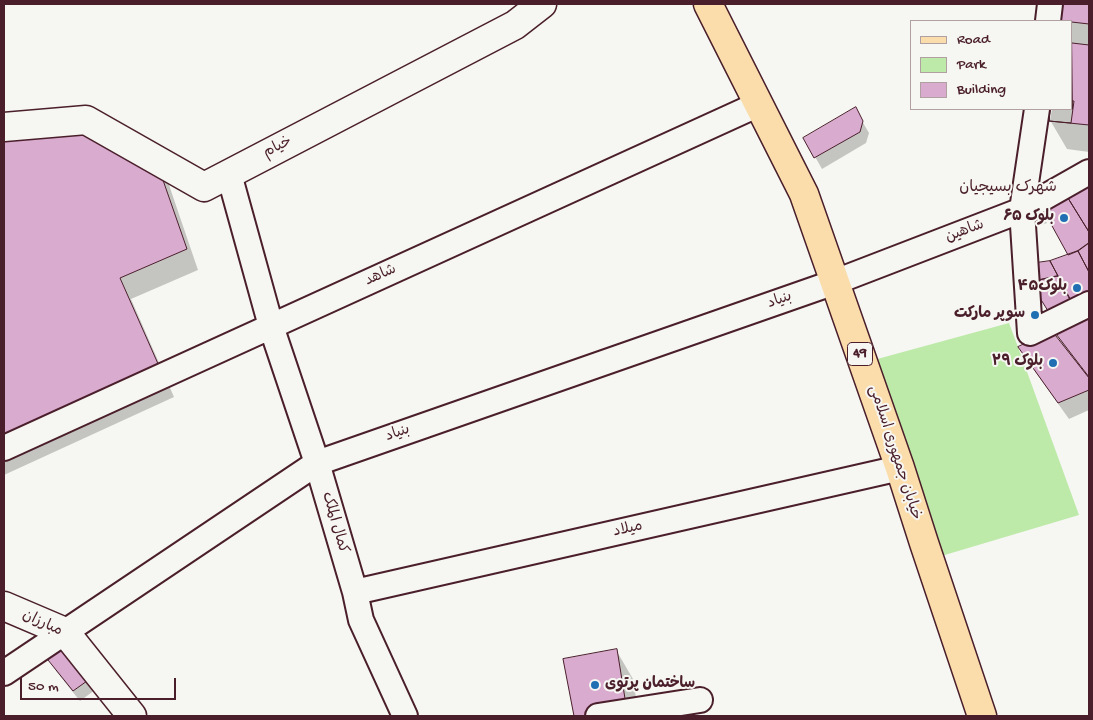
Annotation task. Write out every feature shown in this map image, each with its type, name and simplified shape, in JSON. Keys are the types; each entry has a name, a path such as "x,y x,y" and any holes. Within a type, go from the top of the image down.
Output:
{"main road":[{"name":"خیابان جمهوری اسلامی","path":"708,4 804,194 900,468 982,716"}],"street":[{"name":"خیام","path":"4,127 86,120 204,187 515,25 542,4"},
{"path":"1048,20 1050,4"},
{"name":"شاهد","path":"4,448 758,104"},
{"path":"1037,110 1022,210 1030,333 1089,304"},
{"name":"شاهین","path":"835,282 1022,210 1089,172"},
{"name":"کمال الملک","path":"229,174 271,326 317,462 355,592 361,620 405,716"},
{"name":"بنیاد","path":"4,673 317,462 835,282"},
{"name":"میلاد","path":"355,592 900,468"},
{"name":"مبارزان","path":"4,606 65,632 132,716"},
{"path":"598,716 700,700"}],"green space":[{"path":"1009,323 1079,515 938,557 870,361"}],"building":[{"path":"1056,4 1089,4 1089,24 1073,22 1073,20 1054,20"},
{"path":"1073,43 1089,45 1089,125 1049,121 1050,110 1073,110"},
{"path":"856,107 863,121 860,132 814,158 803,138"},
{"path":"1050,110 1073,110 1071,123 1049,121"},
{"path":"86,120 156,160 187,249 120,278 163,375 4,448 4,127"},
{"path":"1089,180 1089,232 1063,190"},
{"name":"بلوک ۶۵","path":"1063,190 1089,232 1089,243 1068,255 1040,204"},
{"path":"1038,205 1045,217 1025,225"},
{"path":"1089,243 1089,272 1078,251"},
{"name":"بلوک۴۵","path":"1078,251 1089,272 1089,300 1075,308 1050,261"},
{"path":"1050,261 1058,276 1030,282 1029,264"},
{"path":"1058,276 1074,308 1053,319 1030,282"},
{"path":"1089,315 1089,377 1053,330"},
{"name":"بلوک ۲۹","path":"1052,331 1089,378 1089,390 1058,403 1018,347"},
{"path":"67,642 94,676 73,691 48,660"},
{"name":"ساختمان پرتوی","path":"617,649 627,711 596,716 574,716 563,659"}],"place":[{"name":"بلوک ۶۵","path":"1064,218"},
{"name":"بلوک۴۵","path":"1077,288"},
{"name":"سوپر مارکت","path":"1035,315"},
{"name":"بلوک ۲۹","path":"1053,363"},
{"name":"ساختمان پرتوی","path":"595,685"}],"district":[{"name":"شهرک بسیجیان","path":"1008,189"}]}
